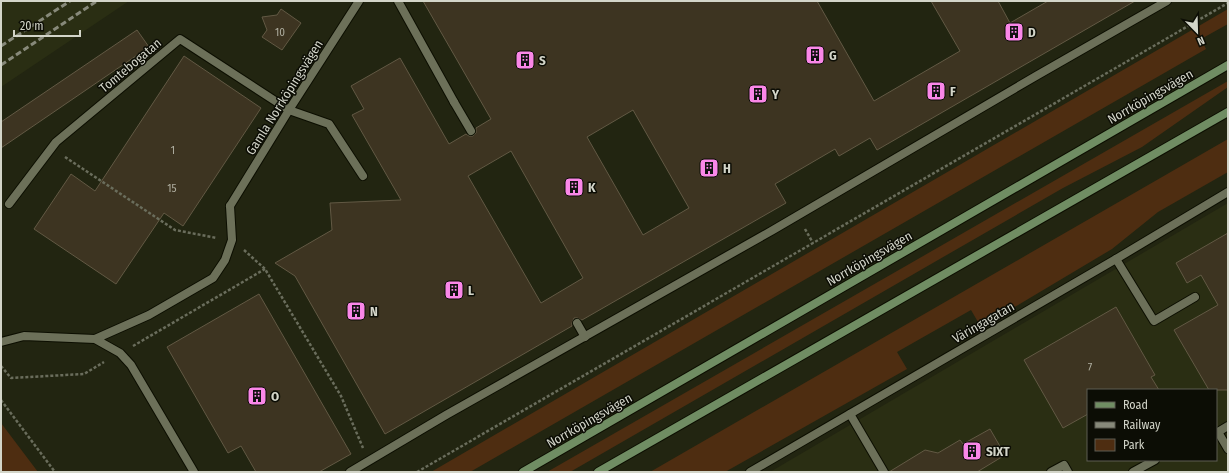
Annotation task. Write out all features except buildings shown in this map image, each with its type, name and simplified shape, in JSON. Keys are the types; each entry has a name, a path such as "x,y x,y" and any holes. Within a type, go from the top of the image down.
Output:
{"main road":[{"name":"Norrköpingsvägen","path":"523,472 1228,66"},
{"path":"598,472 1228,112"}],"street":[{"name":"Gamla Norrköpingsvägen","path":"232,240 230,206 359,1"},
{"path":"398,1 471,131"},
{"path":"350,472 446,415 803,213 1167,1"},
{"name":"Tomtebogatan","path":"9,204 51,148 180,39 289,110"},
{"path":"289,110 329,124 363,176"},
{"name":"Väringagatan","path":"750,472 1116,259 1228,192"},
{"path":"1,342 24,336 95,339 149,315 213,278 225,260 232,240"},
{"path":"1116,259 1154,321 1195,297"},
{"path":"577,323 585,337"},
{"path":"95,339 120,354 131,365 194,472"},
{"path":"850,414 884,472"},
{"path":"1228,426 1218,432 1228,449"},
{"path":"1134,472 1153,461"},
{"path":"1051,472 1064,465 1068,472"}],"path":[{"path":"417,472 1228,3"},
{"path":"51,148 175,230 232,240 265,269 341,396 362,446 371,460"},
{"path":"1,400 55,472"}],"shaded area":[{"path":"1,1 129,1 1,87"},
{"path":"1228,203 1228,472 770,472"}],"green space":[{"path":"1228,9 1228,24 1201,39 1206,49 470,472 431,472"},
{"path":"1228,81 1228,87 1142,147 1063,188 570,472 547,472"},
{"path":"1228,139 1228,172 1158,212 1112,249 981,327 971,310 897,352 907,369 725,472 650,472"},
{"path":"1,423 38,472 1,472"}],"railway":[{"path":"1,46 70,1"},
{"path":"1,65 97,1"}],"place":[{"name":"D","path":"1014,32"},
{"name":"G","path":"815,55"},
{"name":"S","path":"525,60"},
{"name":"F","path":"936,91"},
{"name":"Y","path":"758,94"},
{"name":"H","path":"709,168"},
{"name":"K","path":"574,187"},
{"name":"L","path":"454,290"},
{"name":"N","path":"356,311"},
{"name":"O","path":"257,396"},
{"name":"SIXT","path":"972,451"}]}
